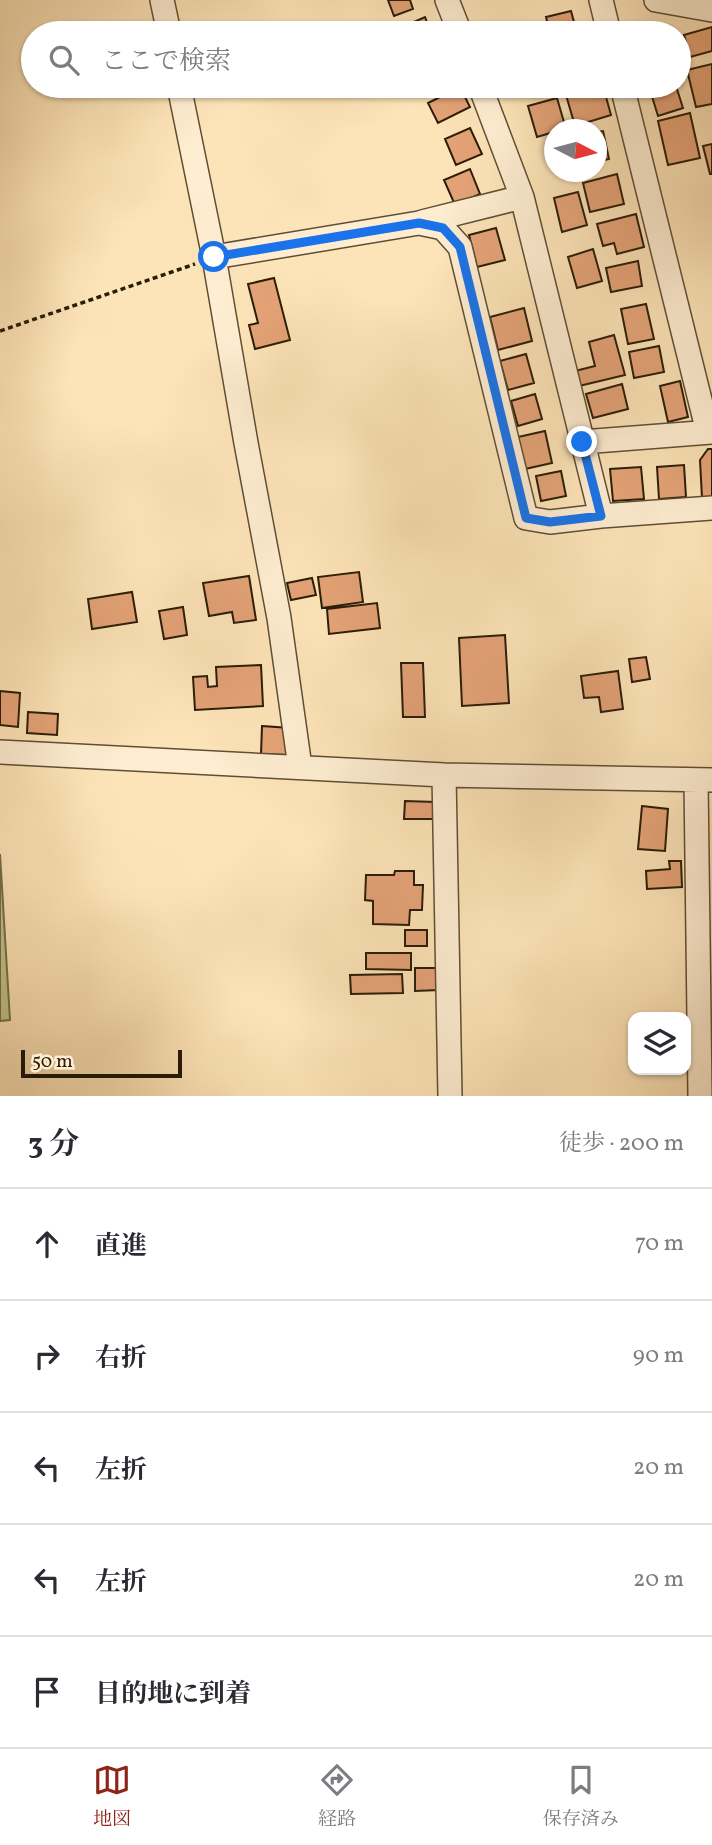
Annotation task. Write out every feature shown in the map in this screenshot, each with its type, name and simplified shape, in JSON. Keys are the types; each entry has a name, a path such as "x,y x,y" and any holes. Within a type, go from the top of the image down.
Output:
{"street":[{"path":"162,0 166,21"},
{"path":"447,0 455,21"},
{"path":"601,0 606,21"},
{"path":"656,0 712,10"},
{"path":"181,98 214,257 279,618 300,767"},
{"path":"485,98 522,197 601,516"},
{"path":"582,442 710,432 625,98"},
{"path":"214,257 419,223 522,197"},
{"path":"419,223 443,228 460,247 526,518 550,522 712,508"},
{"path":"0,752 443,775 704,780 700,1096"},
{"path":"443,775 450,1096"}],"path":[{"path":"0,331 214,257"}],"green space":[{"path":"0,854 10,1020 0,1021"}],"building":[{"path":"388,0 410,0 413,9 394,16"},
{"path":"571,11 574,21 547,21 546,17"},
{"path":"712,27 712,51 691,57 691,33"},
{"path":"712,64 712,104 696,107 691,86 691,69"},
{"path":"438,98 466,98 470,107 438,123 428,103"},
{"path":"557,98 563,119 544,119 544,135 537,137 528,106"},
{"path":"567,98 606,98 611,115 598,119 573,119"},
{"path":"652,98 680,98 683,108 658,116"},
{"path":"690,113 700,158 668,165 658,121"},
{"path":"470,128 482,154 456,165 445,139"},
{"path":"712,144 712,174 710,174 703,146"},
{"path":"470,169 480,194 455,205 444,180"},
{"path":"617,174 624,204 590,212 583,183 607,182 607,177"},
{"path":"578,192 587,225 562,232 554,198"},
{"path":"636,214 644,247 617,254 614,243 603,246 597,224"},
{"path":"496,228 505,260 477,267 469,235"},
{"path":"593,249 602,281 577,288 568,257"},
{"path":"638,261 642,286 611,292 606,268"},
{"path":"274,278 290,340 255,349 249,325 258,323 248,284"},
{"path":"646,304 654,339 628,344 621,309"},
{"path":"524,308 532,341 498,350 490,317"},
{"path":"614,335 625,375 579,386 575,371 595,366 589,342"},
{"path":"659,346 664,372 634,378 629,352"},
{"path":"526,354 534,383 508,390 500,361"},
{"path":"680,381 688,417 668,422 660,386"},
{"path":"622,384 628,409 593,418 586,394"},
{"path":"535,394 542,419 518,426 511,401"},
{"path":"545,431 552,463 525,469 518,437"},
{"path":"708,449 712,449 712,498 702,498 700,460"},
{"path":"684,465 686,497 659,499 657,467"},
{"path":"641,467 644,499 613,501 610,469"},
{"path":"561,471 566,496 541,501 536,476"},
{"path":"359,572 363,602 322,608 318,577"},
{"path":"249,576 256,620 234,623 232,612 209,616 203,583"},
{"path":"312,578 316,595 291,600 287,583"},
{"path":"132,592 137,622 92,629 88,599"},
{"path":"377,603 380,628 329,634 327,609"},
{"path":"183,607 187,635 164,639 159,611"},
{"path":"505,635 509,703 462,706 459,638"},
{"path":"646,657 650,679 632,682 629,659"},
{"path":"401,663 423,663 425,717 403,717"},
{"path":"261,665 263,706 195,710 193,677 207,676 208,687 217,686 216,667"},
{"path":"618,671 623,709 601,712 599,697 584,698 581,676"},
{"path":"0,691 20,693 18,727 0,725"},
{"path":"28,712 58,714 57,735 27,733"},
{"path":"262,726 290,728 289,755 261,754"},
{"path":"405,801 436,802 435,819 404,819"},
{"path":"642,806 668,809 665,851 638,849"},
{"path":"669,861 681,861 682,887 647,889 646,871 670,869"},
{"path":"395,871 414,871 414,885 423,885 422,910 410,910 409,925 373,924 373,901 365,900 366,875 394,875"},
{"path":"405,930 427,930 427,946 405,946"},
{"path":"366,953 411,953 411,970 366,969"},
{"path":"415,968 439,968 439,990 415,991"},
{"path":"402,974 403,993 351,994 350,975"}],"route":[{"path":"214,257 419,223 443,228 460,247 526,518 550,522 601,516 582,442"}]}
